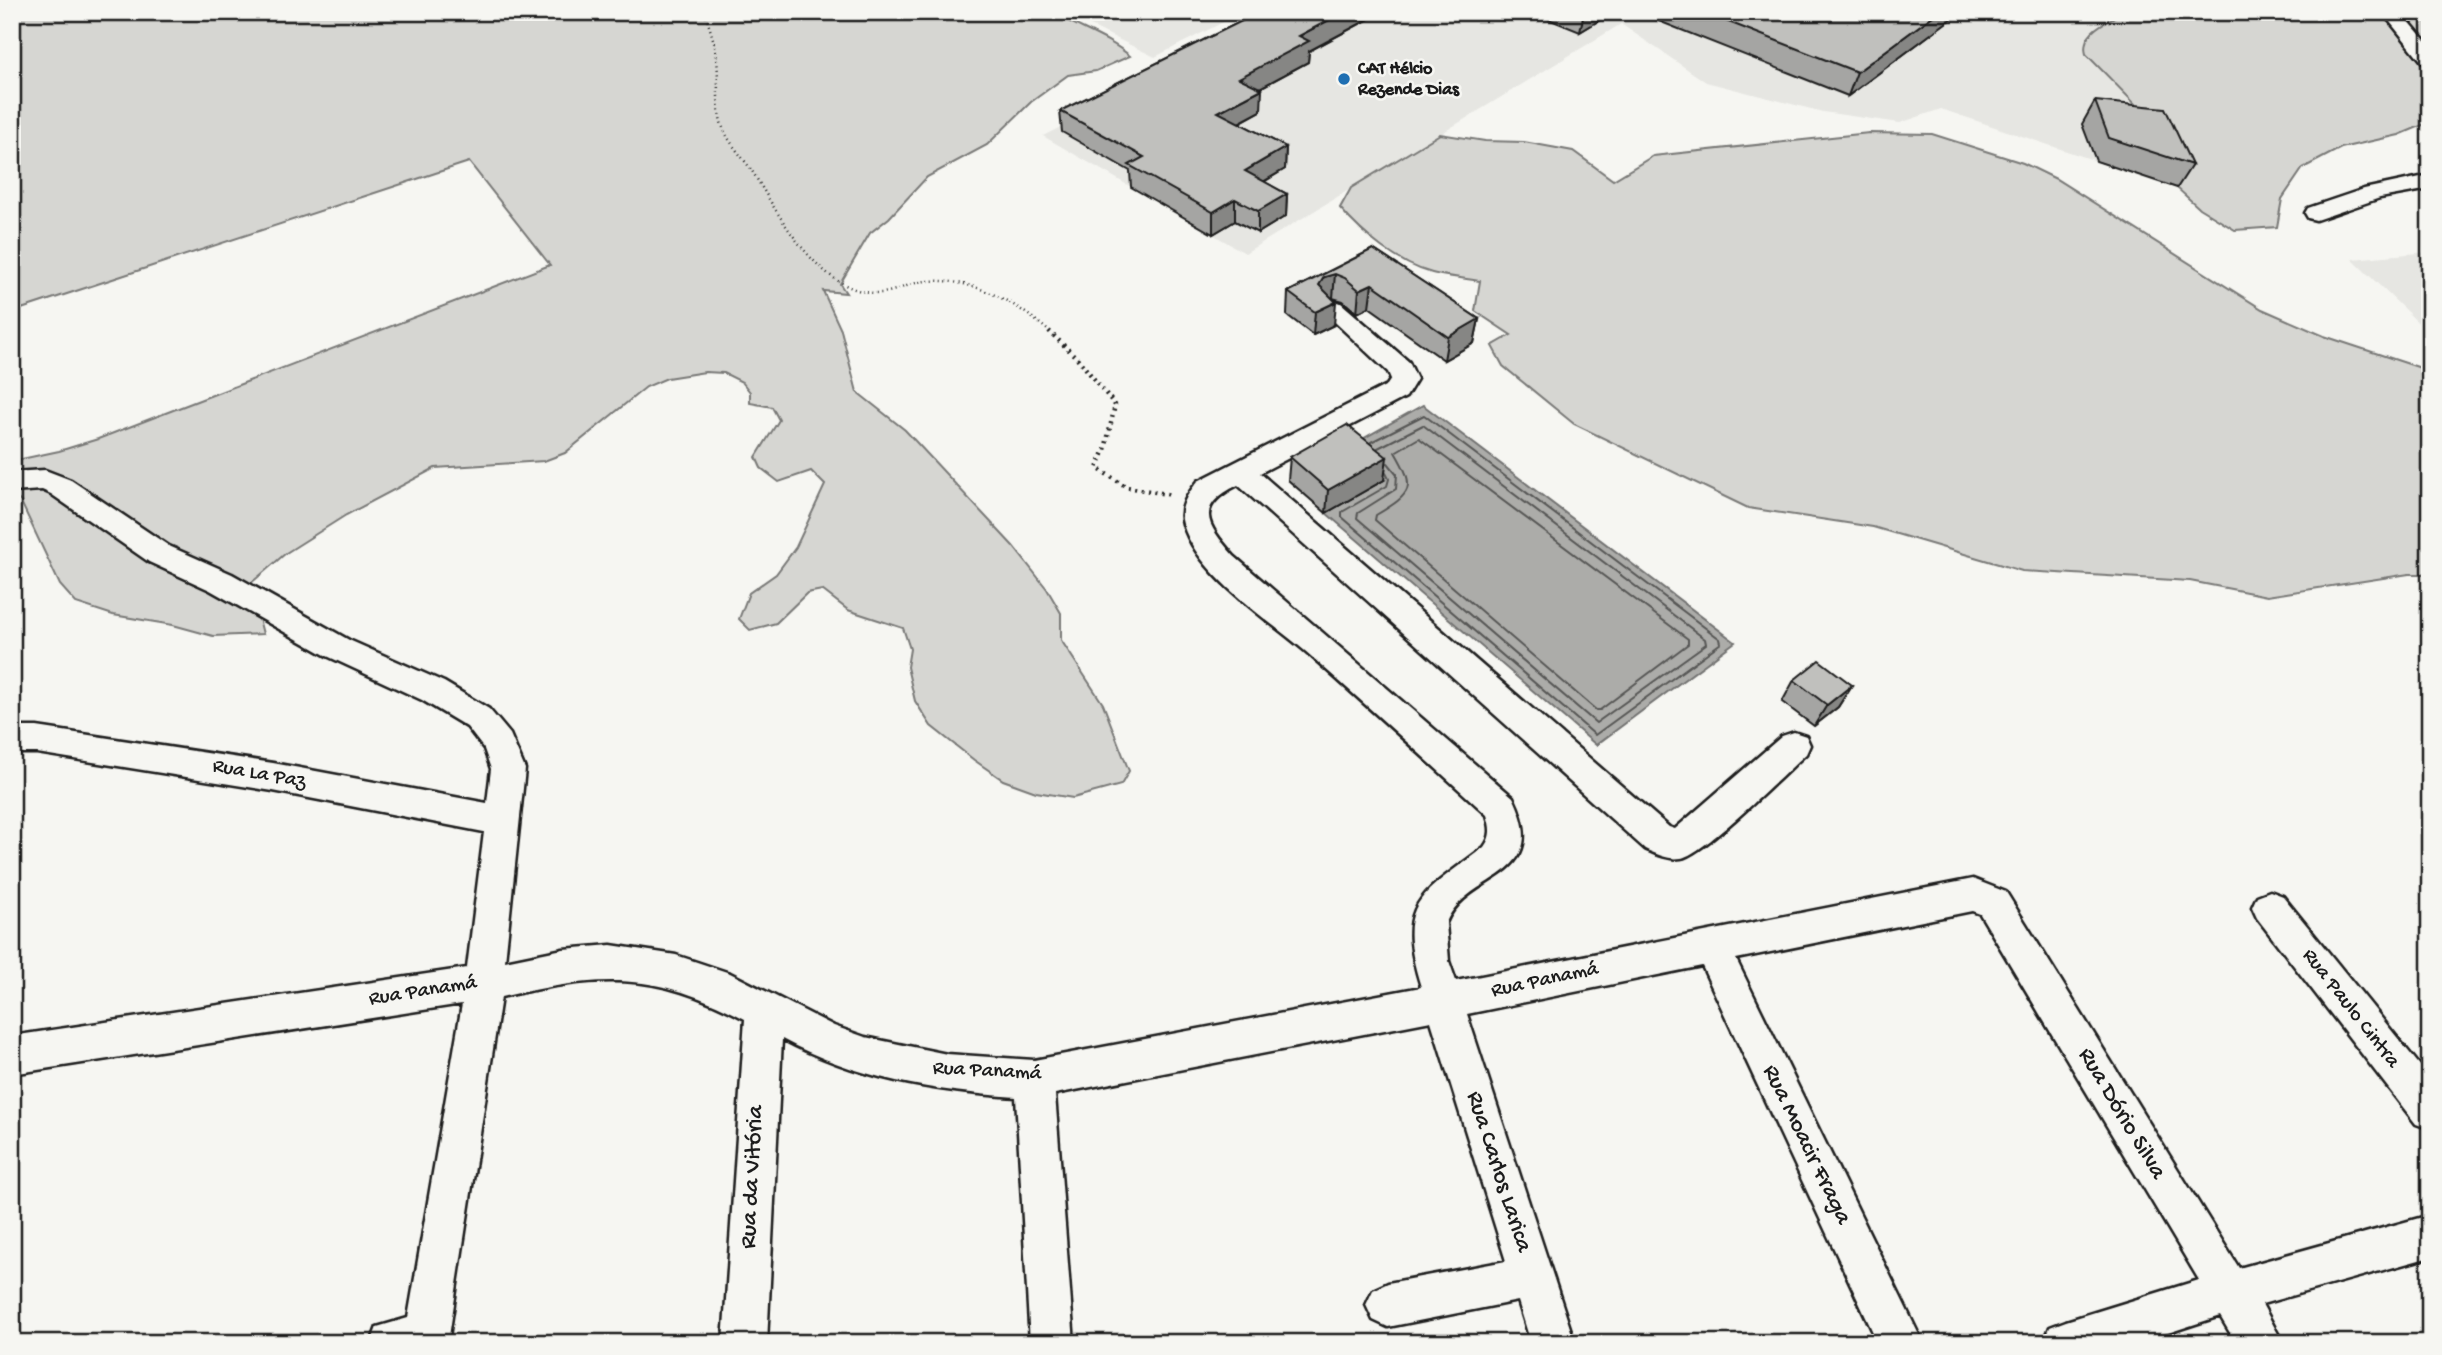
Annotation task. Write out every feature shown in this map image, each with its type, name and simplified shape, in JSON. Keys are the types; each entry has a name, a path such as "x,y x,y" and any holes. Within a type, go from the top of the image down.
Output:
{"street":[{"path":"2391,12 2430,59"},
{"path":"2316,213 2361,195 2399,185 2430,182"},
{"path":"1197,499 1209,488 1239,470 1397,391 1404,379 1400,368 1332,308"},
{"path":"1239,470 1657,838 1671,844 1683,843 1794,745"},
{"path":"12,482 45,480 61,487 159,554 221,582 338,648 433,691 478,718 498,743 508,769 484,983 416,1341"},
{"name":"Rua Carlos Larica","path":"1197,499 1195,515 1200,533 1217,558 1501,807 1508,820 1510,833 1501,855 1439,903 1428,923 1431,961 1553,1343"},
{"name":"Rua La Paz","path":"12,740 37,740 273,776 504,821"},
{"name":"Rua Panamá","path":"12,1055 484,983 563,966 611,962 676,972 717,985 824,1041 865,1056 947,1073 1034,1079 1232,1039 1443,1002 1973,895"},
{"name":"Rua Dório Silva","path":"1973,895 1993,903 2261,1343"},
{"name":"Rua Paulo Cintra","path":"2270,907 2430,1110"},
{"name":"Rua Moacir Fraga","path":"1711,946 1901,1343"},
{"name":"Rua da Vitória","path":"745,1343 764,1010"},
{"path":"1034,1079 1052,1343"},
{"path":"2066,1343 2230,1292 2430,1236"},
{"path":"1388,1305 1532,1277"}],"path":[{"path":"705,12 716,51 721,124 792,238 829,273 868,293 927,281 960,284 995,292 1028,311 1075,353 1115,405 1105,450 1097,468 1127,487 1197,499"}],"shaded area":[{"path":"12,12 1052,12 1121,49 1130,56 1096,71 1068,75 1031,102 987,145 927,177 889,218 870,233 840,284 846,293 823,291 841,330 857,392 905,430 1013,546 1047,589 1061,613 1061,640 1103,704 1129,771 1121,785 1073,798 1036,792 1003,780 931,726 915,701 907,667 910,649 903,628 848,610 822,590 807,593 776,623 750,630 739,619 749,593 776,574 796,547 825,485 811,471 779,482 761,468 756,457 779,420 772,407 750,403 750,392 742,382 724,373 705,372 667,378 646,387 565,453 544,461 435,468 346,515 286,553 250,584 263,634 213,636 173,625 113,615 76,603 60,585 21,502 12,494 12,461 98,439 550,265 469,162 12,312"},
{"path":"1062,12 1243,12 1155,57"},
{"path":"1289,12 2123,12 2090,33 2086,54 2139,107 2177,188 1941,109 1900,123 1823,112 1706,82 1621,24 1245,253 1043,136"},
{"path":"2123,12 2430,12 2430,122 2399,135 2341,148 2303,168 2282,199 2277,227 2235,230 2199,208 2177,188 2145,114 2086,54 2085,46 2091,33"},
{"path":"1869,133 1932,134 2023,163 2056,179 2262,309 2324,336 2430,371 2430,574 2409,574 2267,596 2190,581 2022,571 1873,527 1748,508 1574,424 1503,366 1492,346 1511,335 1475,311 1480,281 1432,273 1407,263 1370,238 1340,208 1351,188 1440,134 1485,141 1524,142 1573,151 1613,180 1653,156"},
{"path":"2430,252 2430,334 2352,259"}],"water":[{"path":"1423,405 1735,642 1596,745 1326,513 1383,480 1345,449"}],"building":[{"path":"1260,12 1344,12 1299,36 1309,41 1239,78 1262,89 1218,112 1286,147 1245,171 1287,194 1258,211 1235,199 1213,212 1129,165 1144,157 1060,111"},
{"path":"1703,12 1938,12 1857,72"},
{"path":"2095,101 2165,108 2192,165 2109,138"},
{"path":"1373,249 1479,319 1448,337 1372,284 1359,290 1345,278 1335,274 1324,277 1319,285 1336,302 1315,312 1288,292"},
{"path":"1347,425 1387,457 1328,490 1290,457"},
{"path":"1819,660 1852,685 1827,705 1794,680"}],"place":[{"name":"CAT Hélcio Rezende Dias","path":"1344,79"}]}
